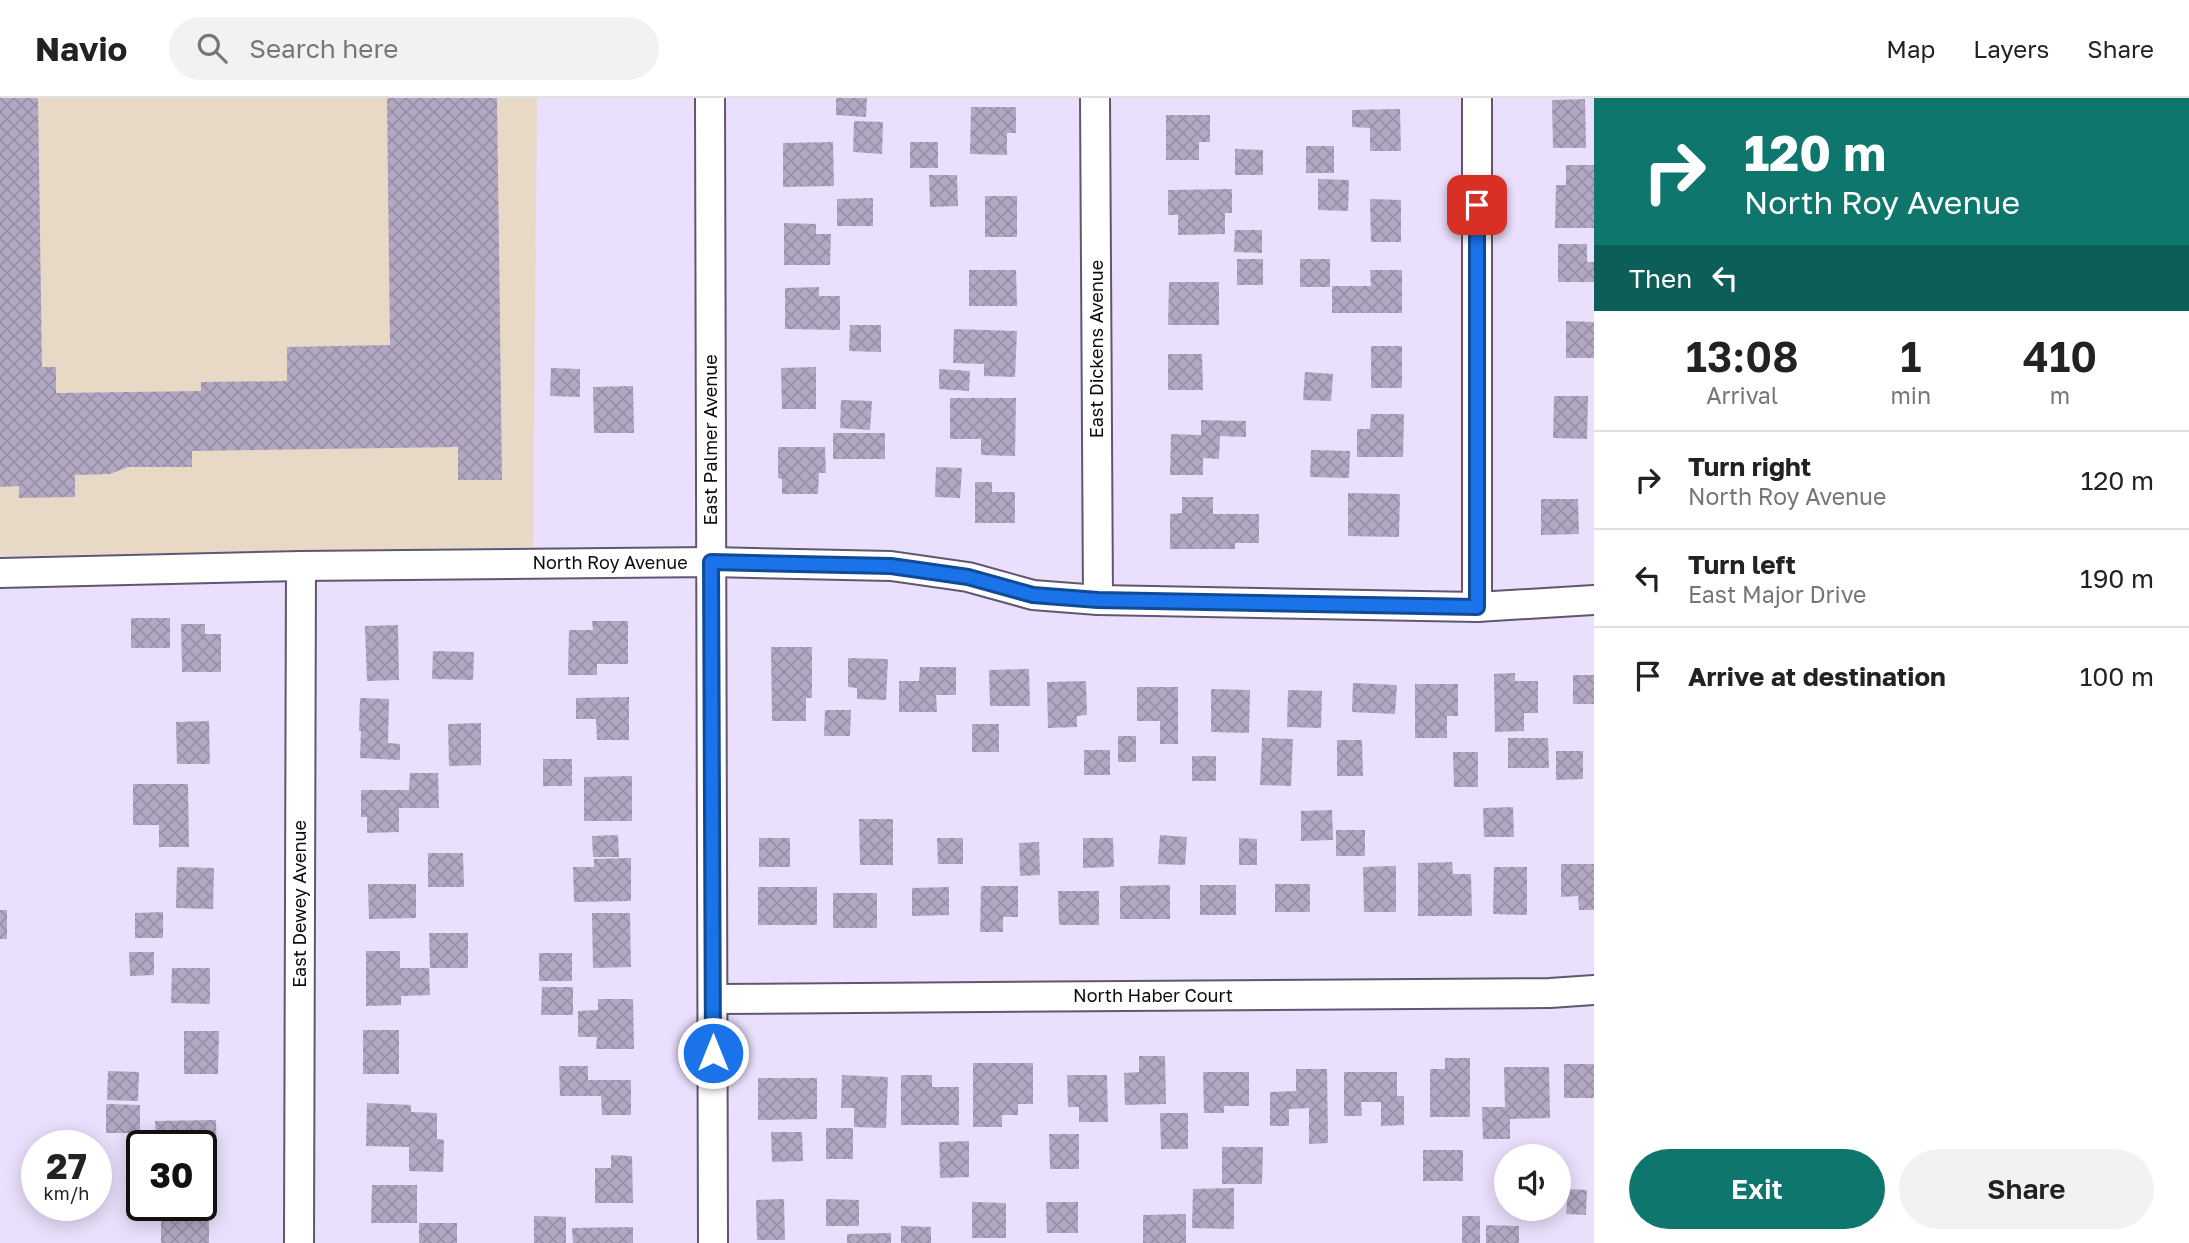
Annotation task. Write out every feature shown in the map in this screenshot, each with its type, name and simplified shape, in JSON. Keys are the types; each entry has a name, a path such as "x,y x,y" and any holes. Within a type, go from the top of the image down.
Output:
{"street":[{"name":"East Palmer Avenue","path":"710,98 713,1243"},
{"name":"East Dickens Avenue","path":"1095,98 1098,600"},
{"path":"1477,98 1477,607"},
{"name":"North Roy Avenue","path":"0,573 301,566 711,562 891,566 968,577 1033,595 1098,600 1477,607 1594,600"},
{"name":"East Dewey Avenue","path":"299,1243 301,566"},
{"name":"North Haber Court","path":"713,999 1550,993 1594,990"}],"shaded area":[{"path":"0,98 537,98 533,547 0,556"}],"building":[{"path":"0,98 38,98 42,367 56,367 56,393 201,391 201,382 287,381 287,347 390,345 387,98 497,98 502,480 458,480 458,447 192,451 192,467 128,467 110,474 75,475 75,497 19,498 19,486 0,487"},
{"path":"836,98 867,98 866,117 836,115"},
{"path":"1585,99 1586,148 1553,148 1552,100"},
{"path":"971,107 1016,107 1016,133 1007,133 1007,155 970,154"},
{"path":"1400,109 1401,151 1370,151 1370,128 1352,127 1352,110"},
{"path":"1166,115 1210,115 1210,142 1199,142 1199,160 1166,160"},
{"path":"854,121 883,122 882,154 853,152"},
{"path":"833,142 834,186 783,187 783,143"},
{"path":"910,142 938,142 938,168 910,168"},
{"path":"1306,146 1334,146 1334,173 1306,173"},
{"path":"1235,149 1263,150 1263,175 1235,175"},
{"path":"1566,165 1594,165 1594,228 1555,228 1556,185 1566,185"},
{"path":"929,175 957,175 958,206 930,207"},
{"path":"1318,179 1349,180 1348,211 1318,210"},
{"path":"1232,189 1232,213 1225,213 1225,234 1178,235 1178,215 1168,215 1168,190"},
{"path":"985,196 1017,196 1017,237 985,237"},
{"path":"873,198 873,226 837,226 837,199"},
{"path":"1370,199 1401,200 1401,242 1371,242"},
{"path":"784,223 816,224 816,234 831,234 830,265 784,265"},
{"path":"1235,230 1262,230 1262,253 1234,252"},
{"path":"1558,244 1587,244 1587,262 1594,262 1594,282 1558,282"},
{"path":"1237,259 1263,259 1263,285 1237,285"},
{"path":"1300,259 1330,259 1330,287 1300,287"},
{"path":"969,270 1016,270 1017,306 969,306"},
{"path":"1370,270 1402,270 1402,313 1332,313 1332,286 1371,286"},
{"path":"1169,282 1219,282 1219,325 1168,325"},
{"path":"819,287 819,296 840,296 840,330 785,329 785,288"},
{"path":"1566,321 1594,322 1594,358 1566,358"},
{"path":"850,325 881,325 881,352 849,351"},
{"path":"954,329 1017,331 1015,377 984,376 984,364 953,363"},
{"path":"1371,346 1402,346 1402,388 1371,388"},
{"path":"1168,354 1202,354 1203,390 1168,390"},
{"path":"816,367 816,409 782,409 781,368"},
{"path":"551,368 580,369 580,397 550,396"},
{"path":"939,369 970,371 969,391 939,389"},
{"path":"1305,372 1333,374 1331,401 1303,400"},
{"path":"633,386 634,433 594,433 593,387"},
{"path":"1554,396 1588,396 1587,439 1553,438"},
{"path":"950,398 1016,398 1015,456 981,455 981,439 950,439"},
{"path":"841,400 872,401 870,430 840,428"},
{"path":"1371,414 1404,414 1403,457 1357,457 1357,429 1370,429"},
{"path":"1201,420 1246,421 1246,437 1220,436 1219,459 1203,458 1203,475 1170,475 1171,434 1201,435"},
{"path":"833,433 885,433 885,459 833,459"},
{"path":"778,447 825,447 826,473 819,473 818,494 782,494 782,479 778,478"},
{"path":"1311,450 1350,451 1349,478 1310,477"},
{"path":"936,467 962,468 960,498 935,497"},
{"path":"975,482 992,482 992,492 1015,492 1015,523 975,523"},
{"path":"1348,493 1400,494 1399,537 1348,536"},
{"path":"1182,497 1213,497 1213,514 1259,514 1259,543 1235,543 1235,549 1170,549 1170,514 1182,513"},
{"path":"1541,499 1578,499 1579,534 1541,535"},
{"path":"131,618 170,618 170,648 131,648"},
{"path":"592,621 628,621 628,664 597,664 597,675 568,675 569,630 593,630"},
{"path":"181,624 205,624 205,634 221,634 221,672 182,672"},
{"path":"398,625 399,680 367,681 365,626"},
{"path":"771,647 812,647 812,698 806,698 806,721 772,721"},
{"path":"433,651 474,652 473,680 432,679"},
{"path":"848,658 888,659 886,700 857,699 857,688 848,687"},
{"path":"920,667 956,667 956,695 936,695 937,712 899,712 899,681 919,681"},
{"path":"1029,669 1030,706 990,706 989,670"},
{"path":"1515,673 1515,681 1538,681 1538,713 1524,713 1524,731 1495,732 1494,674"},
{"path":"1573,675 1594,675 1594,704 1573,704"},
{"path":"1086,681 1087,715 1077,716 1077,727 1048,728 1047,682"},
{"path":"1353,683 1397,685 1395,714 1352,712"},
{"path":"1415,684 1458,684 1458,716 1447,716 1447,738 1415,738"},
{"path":"1137,687 1178,687 1178,744 1160,744 1160,721 1137,721"},
{"path":"1211,689 1250,690 1249,733 1211,732"},
{"path":"1288,690 1322,691 1321,728 1287,727"},
{"path":"629,697 629,740 597,740 596,719 576,719 576,698"},
{"path":"360,698 389,699 388,743 400,744 400,760 360,758"},
{"path":"825,710 851,710 850,736 824,736"},
{"path":"209,721 210,764 177,764 176,722"},
{"path":"481,723 481,765 449,766 448,724"},
{"path":"972,724 999,724 999,752 972,752"},
{"path":"1118,736 1136,736 1136,762 1118,762"},
{"path":"1262,738 1293,739 1291,786 1260,785"},
{"path":"1508,738 1548,738 1549,768 1508,768"},
{"path":"1337,740 1362,740 1363,776 1337,776"},
{"path":"1084,750 1110,750 1110,775 1084,775"},
{"path":"1556,751 1583,751 1583,779 1556,780"},
{"path":"1453,752 1478,752 1478,787 1454,787"},
{"path":"1192,756 1216,756 1216,781 1192,781"},
{"path":"543,759 572,759 572,786 543,786"},
{"path":"410,773 438,773 439,808 399,808 399,832 367,833 367,817 361,817 361,790 409,790"},
{"path":"632,776 632,821 584,821 584,777"},
{"path":"133,784 188,784 189,847 159,847 159,825 133,825"},
{"path":"1513,807 1514,837 1484,837 1483,808"},
{"path":"1332,810 1333,840 1301,841 1301,811"},
{"path":"859,819 893,819 893,865 860,865"},
{"path":"1336,830 1365,830 1365,856 1336,856"},
{"path":"618,835 619,857 593,857 592,836"},
{"path":"1160,835 1187,837 1185,865 1158,864"},
{"path":"759,838 790,838 790,867 759,867"},
{"path":"937,838 963,838 963,864 938,864"},
{"path":"1083,838 1113,838 1114,867 1083,868"},
{"path":"1239,838 1257,839 1257,865 1239,865"},
{"path":"1039,842 1040,875 1020,876 1019,843"},
{"path":"428,853 463,853 464,887 428,887"},
{"path":"631,858 631,901 574,902 573,867 594,867 594,859"},
{"path":"1452,862 1453,874 1471,874 1472,916 1418,916 1418,863"},
{"path":"1561,864 1594,864 1594,910 1579,910 1578,896 1561,897"},
{"path":"1396,866 1396,912 1364,912 1363,867"},
{"path":"177,867 214,868 213,909 176,908"},
{"path":"1494,867 1527,867 1527,915 1493,914"},
{"path":"368,884 416,884 416,918 369,919"},
{"path":"1275,884 1310,884 1310,912 1275,912"},
{"path":"1170,885 1170,919 1120,919 1120,886"},
{"path":"1200,885 1236,885 1236,915 1200,915"},
{"path":"981,886 1018,886 1018,917 1003,917 1003,932 980,932"},
{"path":"758,887 817,887 817,925 758,925"},
{"path":"949,887 949,915 912,916 912,888"},
{"path":"1058,891 1099,891 1099,925 1059,925"},
{"path":"833,893 877,893 877,928 833,928"},
{"path":"0,910 7,910 7,939 0,939"},
{"path":"163,912 163,938 135,938 135,913"},
{"path":"592,913 630,913 631,967 593,968"},
{"path":"429,933 468,933 468,968 430,968"},
{"path":"366,951 400,951 400,968 429,968 430,995 401,996 401,1005 366,1006"},
{"path":"129,952 154,952 154,975 130,976"},
{"path":"539,953 572,953 572,981 539,981"},
{"path":"172,968 210,968 210,1004 171,1003"},
{"path":"542,987 573,987 573,1015 541,1015"},
{"path":"598,999 633,999 634,1049 596,1049 597,1037 578,1037 578,1011 598,1010"},
{"path":"363,1030 399,1030 399,1074 363,1074"},
{"path":"184,1031 219,1031 218,1074 184,1074"},
{"path":"1139,1056 1165,1056 1166,1104 1125,1105 1124,1073 1139,1072"},
{"path":"1445,1058 1470,1058 1470,1117 1430,1117 1430,1069 1445,1069"},
{"path":"973,1063 1033,1063 1033,1104 1018,1104 1018,1115 1002,1115 1002,1127 973,1127"},
{"path":"1564,1064 1594,1064 1594,1098 1564,1098"},
{"path":"559,1066 588,1066 588,1080 631,1080 631,1115 602,1115 601,1096 560,1096"},
{"path":"1504,1067 1549,1067 1550,1118 1510,1119 1510,1139 1483,1139 1482,1107 1505,1107"},
{"path":"1296,1069 1327,1069 1328,1143 1309,1144 1309,1108 1289,1109 1289,1126 1270,1126 1270,1092 1296,1091"},
{"path":"108,1071 139,1072 138,1101 107,1100"},
{"path":"1203,1072 1249,1072 1249,1106 1224,1106 1224,1113 1204,1113"},
{"path":"1344,1072 1397,1072 1397,1096 1404,1096 1404,1125 1381,1126 1381,1102 1361,1102 1362,1116 1344,1116"},
{"path":"842,1075 888,1077 886,1128 854,1127 854,1108 841,1108"},
{"path":"901,1075 932,1075 932,1087 959,1087 959,1125 901,1125"},
{"path":"1067,1075 1107,1075 1108,1122 1079,1122 1079,1107 1068,1107"},
{"path":"758,1078 817,1078 817,1119 758,1120"},
{"path":"367,1103 411,1105 411,1112 437,1113 437,1139 444,1140 443,1172 409,1171 409,1147 366,1146"},
{"path":"106,1104 140,1105 140,1130 112,1133 112,1130 106,1130"},
{"path":"1160,1113 1188,1113 1188,1149 1161,1149"},
{"path":"216,1120 216,1130 155,1130 155,1121"},
{"path":"826,1128 853,1128 853,1159 826,1159"},
{"path":"771,1132 802,1132 803,1161 772,1162"},
{"path":"1049,1134 1079,1134 1079,1169 1050,1169"},
{"path":"969,1141 969,1177 940,1178 939,1142"},
{"path":"1222,1147 1263,1147 1262,1184 1222,1184"},
{"path":"1423,1150 1463,1150 1463,1181 1423,1181"},
{"path":"611,1155 632,1156 633,1203 595,1203 595,1168 611,1168"},
{"path":"372,1185 417,1185 417,1223 371,1223"},
{"path":"1234,1188 1234,1229 1192,1228 1193,1189"},
{"path":"1571,1189 1587,1190 1586,1215 1571,1214"},
{"path":"784,1199 785,1240 757,1240 756,1200"},
{"path":"826,1199 859,1200 859,1226 826,1226"},
{"path":"972,1202 1006,1203 1006,1238 972,1238"},
{"path":"1046,1202 1078,1202 1078,1233 1047,1233"},
{"path":"1186,1214 1186,1243 1143,1243 1143,1215"},
{"path":"534,1216 566,1217 566,1243 534,1243"},
{"path":"1462,1216 1480,1216 1480,1243 1462,1243"},
{"path":"161,1221 209,1221 209,1243 161,1243"},
{"path":"419,1223 457,1223 457,1243 419,1243"},
{"path":"1486,1225 1519,1226 1519,1243 1486,1243"},
{"path":"901,1226 931,1227 931,1243 901,1243"},
{"path":"633,1227 633,1243 573,1243 572,1228"},
{"path":"891,1233 891,1243 847,1243 847,1234"}],"route":[{"path":"713,1053 711,562 891,566 968,577 1033,595 1098,600 1477,607 1477,205"}]}
